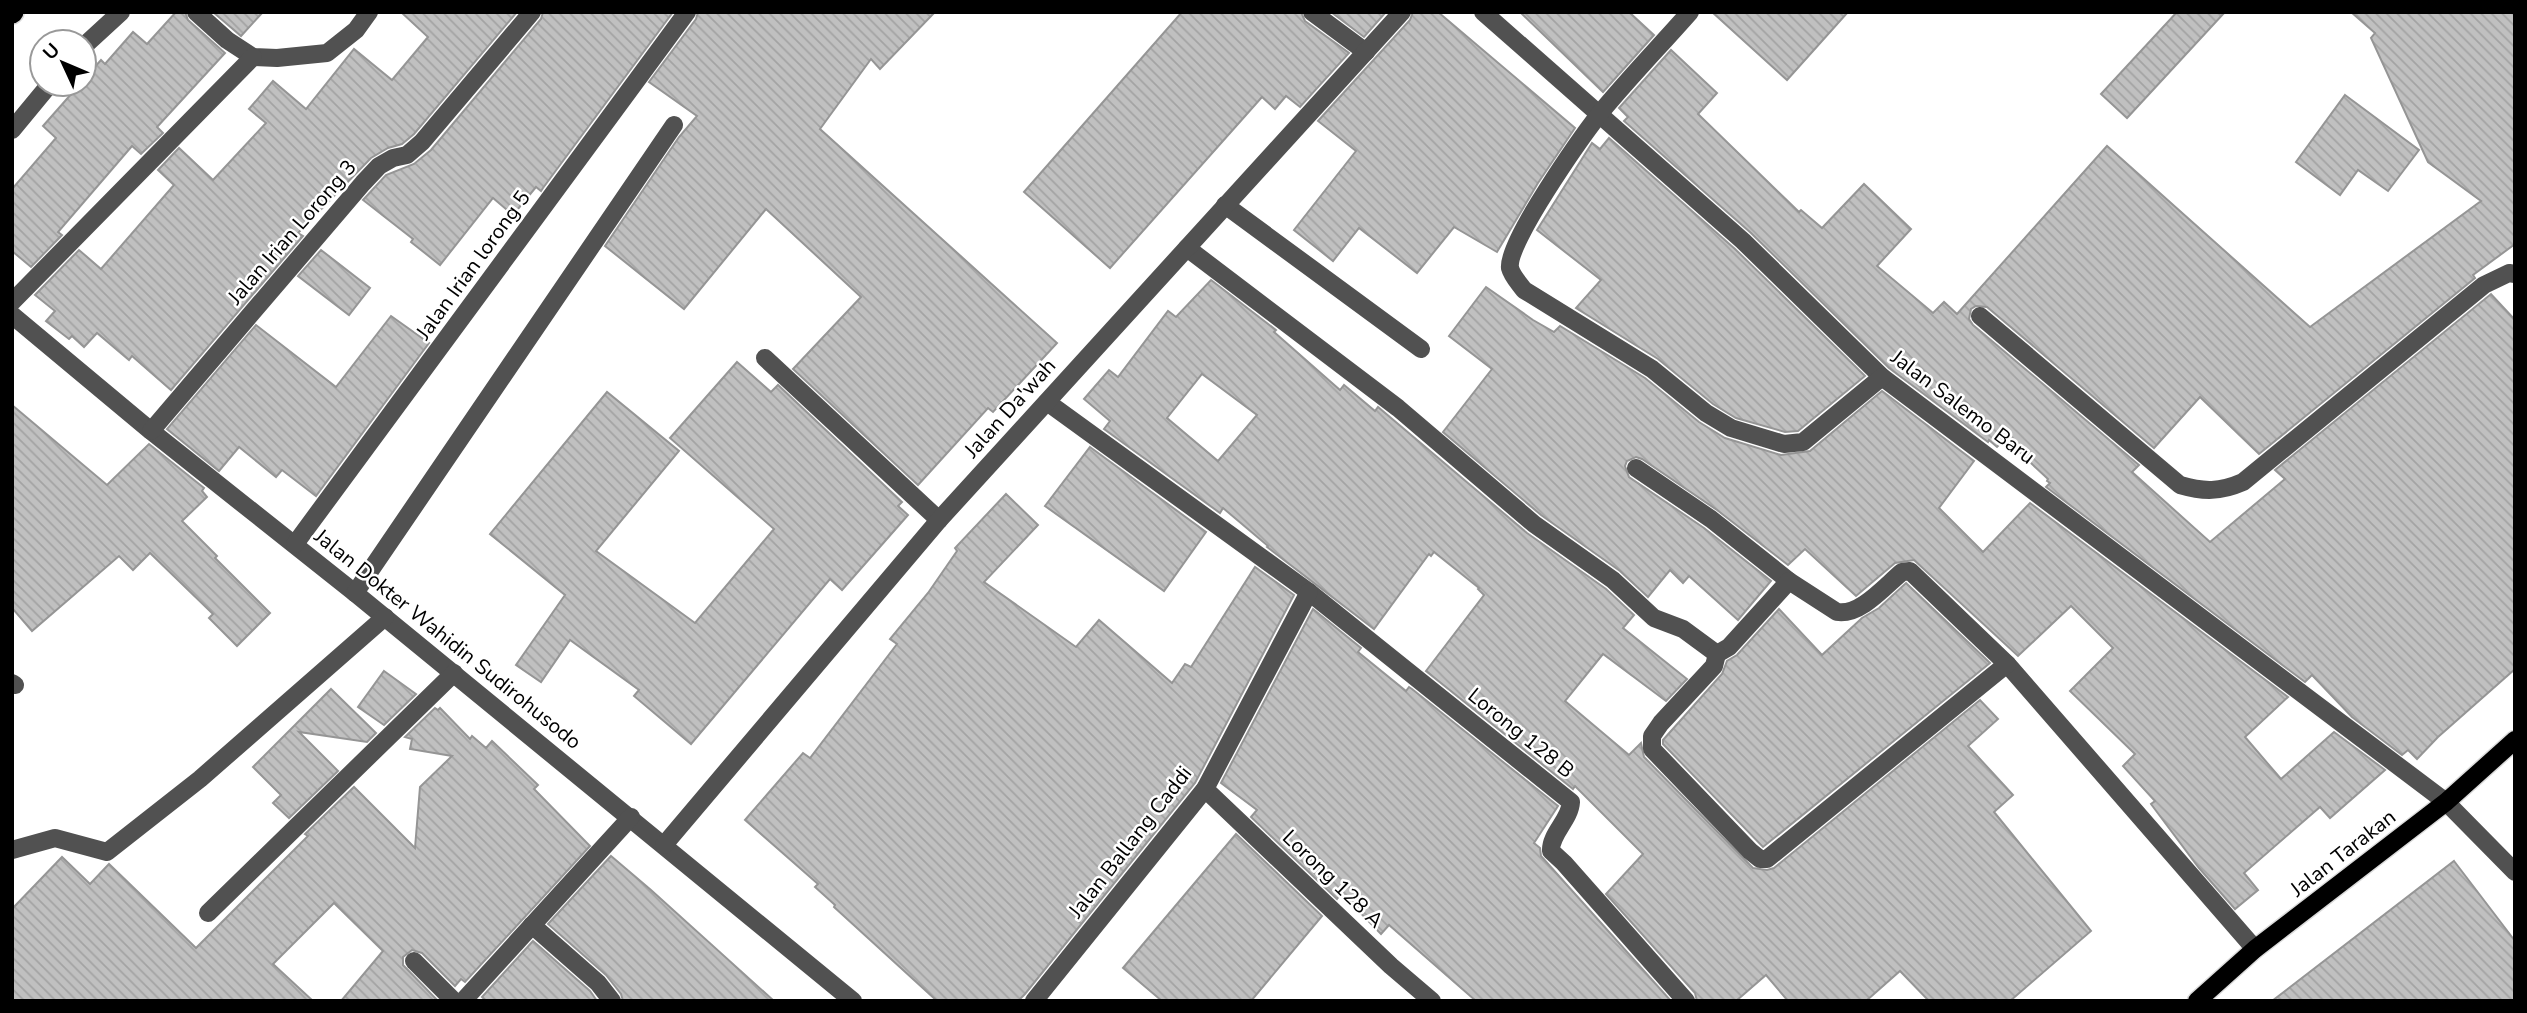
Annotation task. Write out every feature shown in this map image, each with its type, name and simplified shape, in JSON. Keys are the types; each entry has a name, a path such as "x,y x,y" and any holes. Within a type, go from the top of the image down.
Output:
{"main road":[{"name":"Jalan Tarakan","path":"2197,1001 2255,949 2446,802 2515,740"}],"street":[{"path":"98,33 121,12"},
{"path":"197,12 227,40 253,57 277,58 327,53 356,30 369,12"},
{"name":"Jalan Irian Lorong 3","path":"151,431 363,183 379,166 393,158 407,155 422,142 532,12"},
{"name":"Jalan Irian lorong 5","path":"295,544 687,12"},
{"path":"1312,12 1366,52"},
{"name":"Jalan Da'wah","path":"664,845 939,520 1402,12"},
{"name":"Jalan Salemo Baru","path":"1483,12 1785,279 1882,377 2446,802 2515,872"},
{"path":"1689,12 1600,114 1535,210 1518,238 1510,266 1513,276 1524,290 1652,369 1706,413 1731,428 1784,444 1803,442 1882,377"},
{"path":"12,302 253,57"},
{"path":"12,130 38,98"},
{"path":"355,593 674,125"},
{"path":"1225,205 1421,349"},
{"path":"1187,248 1398,408 1534,524 1613,580 1654,618 1683,629 1717,654"},
{"path":"1980,316 2180,485 2199,491 2218,491 2244,482 2484,285 2508,273 2515,274"},
{"name":"Jalan Dokter Wahidin Sudirohusodo","path":"12,315 151,431 295,544 631,817 853,1001"},
{"path":"765,358 939,520"},
{"path":"1047,402 1309,592"},
{"path":"1636,468 1692,504 1789,581 1837,612 1843,613 1858,608 1902,572 1910,571 2007,664 2255,949"},
{"path":"1789,581 1730,647 1717,654 1714,666 1652,736 1652,749 1760,859 1768,859 2007,664"},
{"name":"Jalan Ballang Caddi","path":"1034,1001 1205,789 1309,592"},
{"name":"Lorong 128 B","path":"1309,592 1571,802 1568,815 1551,844 1551,851 1686,1001"},
{"path":"12,850 55,838 107,852 200,779 385,617"},
{"path":"208,913 454,673"},
{"name":"Lorong 128 A","path":"1205,789 1391,966 1432,1001"},
{"path":"463,1001 631,817"},
{"path":"531,925 598,983 612,1001"},
{"path":"414,961 454,1001"}],"building":[{"path":"176,12 185,12 188,20 225,53 157,127 163,133 141,154 132,146 58,232 62,235 31,267 12,251 12,189 56,138 43,126 68,98 98,98 98,63 101,60 105,64 133,32 147,44"},
{"path":"213,12 263,12 241,36"},
{"path":"401,12 517,12 414,134 402,144 388,148 371,158 298,233 303,236 171,390 132,356 129,360 97,333 84,347 72,336 69,339 46,321 55,311 35,295 79,250 101,269 174,185 158,170 179,148 213,180 266,123 249,109 273,81 306,109 354,49 392,80 428,37"},
{"path":"543,12 673,12 541,191 536,187 513,215 493,198 440,265 411,242 413,239 363,200 386,175 414,164 431,150 541,19"},
{"path":"698,12 935,12 880,69 871,59 820,129 1057,343 993,412 988,408 918,485 793,369 861,297 766,209 684,309 605,246 679,137 697,116 649,82 696,19"},
{"path":"1182,12 1301,12 1305,21 1349,53 1300,107 1286,96 1275,109 1262,97 1110,268 1024,192"},
{"path":"1331,12 1386,12 1364,37"},
{"path":"1413,12 1438,12 1575,128 1497,252 1454,227 1417,273 1359,228 1333,261 1294,230 1356,151 1318,121 1410,20"},
{"path":"1520,12 1629,12 1654,35 1603,92"},
{"path":"1712,12 1848,12 1787,80"},
{"path":"2177,12 2225,12 2127,118 2101,94"},
{"path":"2351,12 2515,12 2515,244 2473,275 2475,278 2259,454 2200,397 2154,448 1987,307 1976,306 1971,309 1969,319 2139,465 2132,472 2210,542 2285,479 2275,470 2491,294 2515,320 2515,669 2417,759 2408,750 2402,755 2352,717 2312,675 2305,682 2046,487 2050,483 2048,479 2005,439 1997,447 1989,440 1988,442 1889,368 1751,233 1624,121 1628,117 1619,108 1671,50 1717,93 1698,114 1799,212 1801,210 1822,228 1864,184 1911,229 1877,266 1933,313 1944,302 1957,314 2107,146 2310,327 2481,201 2428,162 2371,38 2375,33"},
{"path":"2345,95 2419,150 2388,191 2358,170 2340,195 2296,162"},
{"path":"1609,138 1735,249 1865,376 1798,431 1785,432 1736,418 1713,404 1658,359 1576,308 1601,280 1537,230 1592,143 1600,149"},
{"path":"321,250 370,288 349,315 298,276"},
{"path":"1211,280 1276,330 1274,332 1340,390 1344,385 1375,411 1378,407 1527,533 1606,589 1634,615 1623,628 1687,679 1666,701 1603,654 1565,701 1629,755 1641,743 1644,757 1753,868 1774,868 1980,700 1998,719 1968,746 2013,795 1994,812 2091,931 2010,1001 1929,1001 1900,971 1866,1001 1788,1001 1766,975 1736,1001 1697,1001 1695,993 1606,894 1643,854 1575,786 1573,789 1426,671 1484,595 1479,588 1434,552 1431,556 1429,554 1374,629 1267,547 1223,508 1220,513 1104,429 1110,421 1084,399 1109,370 1118,377 1168,311 1176,317","holes":["1202,374 1257,415 1218,461 1167,418"]},
{"path":"1486,287 1533,320 1554,332 1560,326 1645,378 1699,422 1725,438 1781,455 1810,451 1882,391 1974,461 1939,508 1983,552 2030,503 2288,697 2245,737 2281,779 2334,732 2385,770 2330,818 2320,807 2244,873 2258,890 2235,909 2199,868 2151,804 2155,801 2123,766 2135,754 2070,691 2113,648 2071,606 2018,656 1914,560 1895,563 1856,596 1805,549 1788,565 1717,510 1636,457 1627,461 1625,466 1629,477 1704,528 1771,581 1738,620 1689,576 1683,583 1670,570 1648,597 1620,571 1541,515 1443,432 1492,369 1449,336"},
{"path":"391,316 429,343 316,496 282,470 276,477 239,447 219,471 167,429 256,325 336,387"},
{"path":"737,362 771,392 778,385 902,502 898,506 908,515 842,590 830,579 691,744 634,696 639,690 570,640 541,682 516,665 565,595 490,534 607,392 679,451 596,551 695,623 774,529 670,438"},
{"path":"12,405 107,485 149,444 204,488 202,491 207,497 182,521 270,613 237,646 209,618 213,614 150,553 133,570 119,556 32,631 12,608"},
{"path":"1090,447 1206,532 1164,591 1045,506"},
{"path":"1006,494 1038,525 984,582 1076,647 1099,620 1172,683 1185,664 1191,667 1255,567 1294,595 1195,783 1025,994 1018,1001 937,1001 834,907 835,905 815,887 818,884 745,820 803,753 810,758 897,644 890,639 928,593 957,551 955,548"},
{"path":"1906,583 1990,663 1763,847 1663,744 1663,740 1722,674 1727,661 1737,655 1779,609 1822,655"},
{"path":"1313,609 1361,648 1358,652 1406,691 1409,687 1412,689 1558,806 1534,843 1540,848 1541,856 1671,1001 1476,1001 1389,925 1381,934 1347,899 1345,901 1340,895 1337,899 1251,817 1257,810 1221,783"},
{"path":"384,671 416,694 384,725 358,707"},
{"path":"331,689 376,733 367,742 299,732 338,771 289,818 273,803 281,795 253,767"},
{"path":"435,708 440,708 470,739 472,736 486,748 492,741 538,785 534,789 590,846 465,982 461,979 455,986 422,953 412,950 403,957 403,965 438,1001 341,1001 383,951 334,903 273,964 313,1001 12,1001 12,909 62,857 90,884 109,864 196,948 354,787 415,848 420,787 452,756 410,749 412,739 405,737"},
{"path":"1236,834 1322,916 1251,1001 1162,1001 1123,968"},
{"path":"611,856 774,1001 623,1001 621,994 606,975 548,924"},
{"path":"2454,861 2515,941 2515,1001 2272,1001"},
{"path":"533,941 590,991 597,1001 486,1001 482,997"}]}
